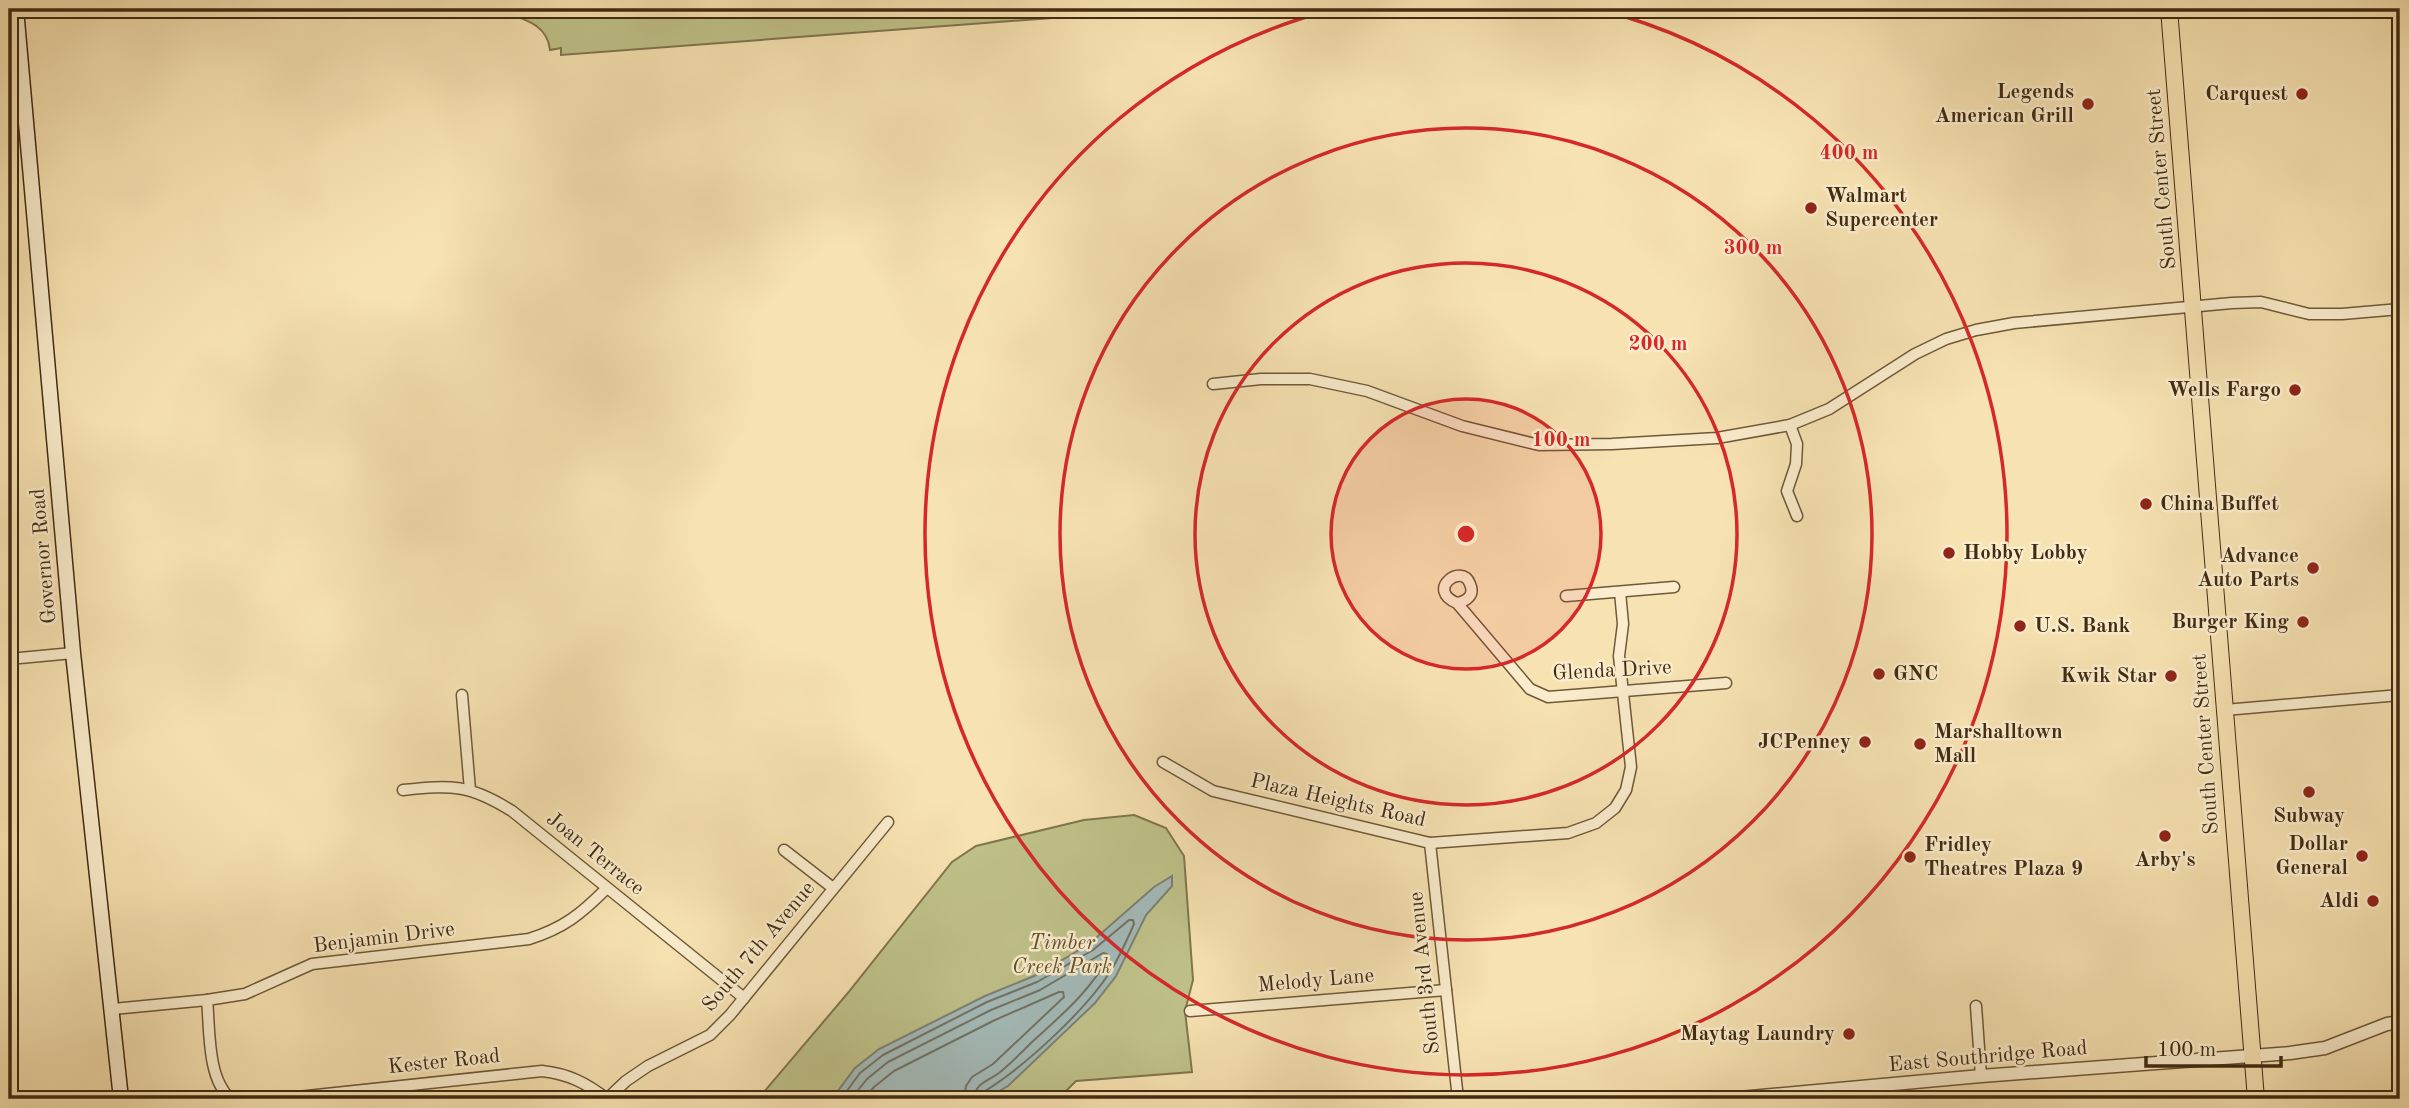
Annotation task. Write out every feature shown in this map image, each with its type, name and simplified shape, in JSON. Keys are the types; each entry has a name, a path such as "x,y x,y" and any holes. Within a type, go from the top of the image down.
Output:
{"main road":[{"name":"Governor Road","path":"16,9 73,653 121,1099"},
{"name":"South Center Street","path":"2169,9 2256,1099"}],"street":[{"path":"1213,384 1261,379 1310,379 1367,391 1462,426 1539,444 1612,444 1717,438 1790,425 1829,409 1915,355 1946,339 1976,330 2014,323 2261,302 2309,314 2400,309"},
{"path":"1790,425 1797,444 1796,464 1787,491 1797,516"},
{"path":"1566,596 1674,587"},
{"path":"1620,592 1623,624 1619,656 1623,692"},
{"name":"Glenda Drive","path":"1457,603 1530,689 1548,697 1726,683"},
{"path":"9,659 73,653"},
{"name":"Plaza Heights Road","path":"1163,762 1213,791 1430,843 1568,833 1596,823 1615,808 1626,790 1631,767 1623,692"},
{"path":"462,695 470,790"},
{"path":"2225,710 2400,695"},
{"name":"Joan Terrace","path":"403,790 436,787 470,790 488,796 512,811 744,998"},
{"name":"South 7th Avenue","path":"607,1099 626,1081 648,1066 710,1035 744,998 888,822"},
{"name":"South 3rd Avenue","path":"1430,843 1458,1099"},
{"path":"784,850 834,888"},
{"name":"Benjamin Drive","path":"113,1009 245,994 312,964 529,939 553,932 578,917 607,888"},
{"name":"Melody Lane","path":"1190,1011 1446,990"},
{"path":"207,1000 215,1077 221,1089 231,1099"},
{"path":"1976,1006 1981,1076"},
{"name":"East Southridge Road","path":"1728,1099 2325,1048 2400,1022"},
{"name":"Kester Road","path":"279,1099 542,1071 564,1073 584,1082 607,1099"}],"green space":[{"path":"496,9 1104,9 1104,14 561,55 561,48 550,50 548,40 538,27"},
{"name":"Timber Creek Park","path":"1134,815 1166,828 1184,856 1193,980 1185,1011 1192,1072 1076,1081 1058,1099 758,1099 847,994 952,862 976,846 1084,820"}],"water":[{"path":"1172,876 1172,886 1146,915 1116,976 1095,1003 1008,1086 985,1099 832,1099 855,1068 879,1049 985,996 1034,976 1069,956 1089,944 1154,887"}],"place":[{"name":"Carquest","path":"2302,94"},
{"name":"Legends American Grill","path":"2088,104"},
{"name":"Walmart Supercenter","path":"1811,208"},
{"name":"Wells Fargo","path":"2295,390"},
{"name":"China Buffet","path":"2146,504"},
{"name":"Hobby Lobby","path":"1949,553"},
{"name":"Advance Auto Parts","path":"2313,568"},
{"name":"Burger King","path":"2303,622"},
{"name":"U.S. Bank","path":"2020,626"},
{"name":"GNC","path":"1879,674"},
{"name":"Kwik Star","path":"2171,676"},
{"name":"JCPenney","path":"1865,742"},
{"name":"Marshalltown Mall","path":"1920,744"},
{"name":"Subway","path":"2309,792"},
{"name":"Arby's","path":"2165,836"},
{"name":"Dollar General","path":"2362,856"},
{"name":"Fridley Theatres Plaza 9","path":"1910,857"},
{"name":"Aldi","path":"2373,901"},
{"name":"Maytag Laundry","path":"1849,1034"}]}
